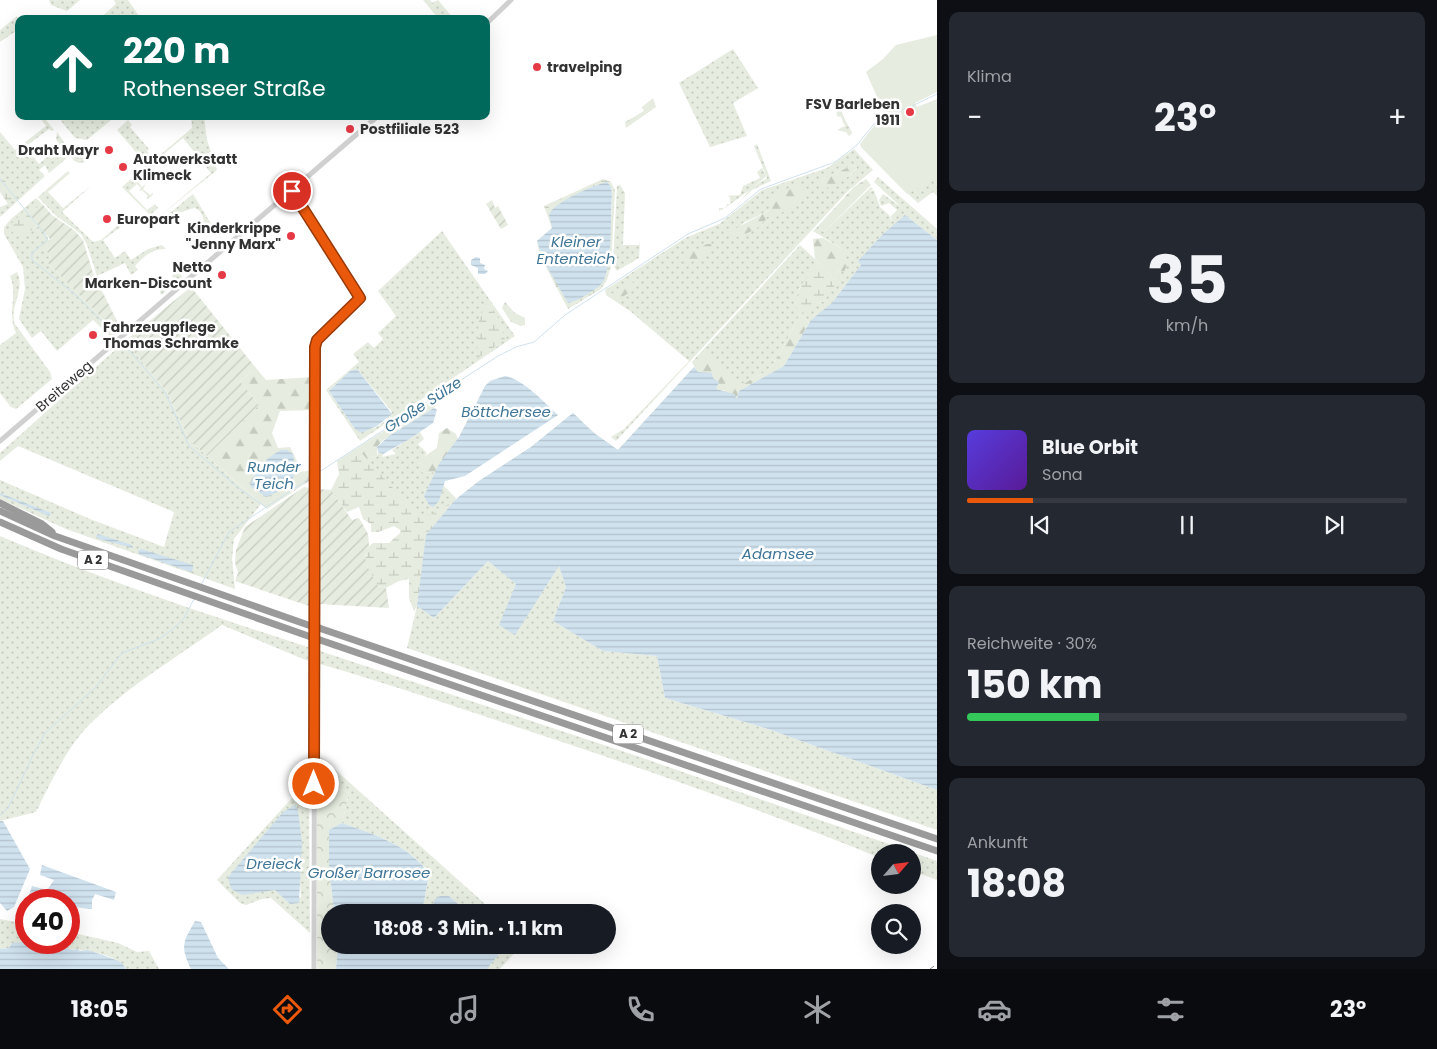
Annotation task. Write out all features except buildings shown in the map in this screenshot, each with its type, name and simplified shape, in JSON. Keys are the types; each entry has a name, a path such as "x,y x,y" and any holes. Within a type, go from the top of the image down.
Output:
{"highway":[{"path":"0,503 42,524 55,536"},
{"name":"A 2","path":"0,511 55,536 311,626 937,840"},
{"name":"A 2","path":"0,522 61,549 187,594 937,851"}],"street":[{"path":"490,20 511,0"},
{"name":"Breiteweg","path":"0,441 373,120"},
{"path":"292,191 360,298 316,343 314,969"}],"green space":[{"path":"49,0 80,0 67,11 51,5"},
{"path":"114,0 128,0 138,15 104,15 116,4"},
{"path":"423,0 430,0 432,3 438,0 451,15 436,15"},
{"path":"15,18 15,32 0,42 0,30"},
{"name":"FSV Barleben 1911","path":"937,35 937,92 915,103 917,107 937,99 937,179 907,194 861,147 860,144 877,122 886,117 866,72 883,59 896,45"},
{"path":"733,49 758,88 733,103 747,136 710,147 679,83"},
{"path":"653,98 656,107 626,128 625,122 644,111 642,107"},
{"path":"835,99 852,133 849,136 846,132 837,130 845,126 841,117 837,116 836,103 832,103"},
{"path":"42,120 46,120 54,130 49,129 21,150 29,151 39,164 60,145 56,139 57,132 67,146 66,159 49,173 45,165 39,170 45,176 0,217 0,207 8,204 14,194 0,174 0,132 15,150 46,126"},
{"path":"111,120 87,140 75,138 61,121"},
{"path":"128,120 132,125 130,127 149,149 147,151 154,160 192,128 191,120 204,120 207,140 217,170 155,220 211,173 183,138 135,178 142,187 146,184 143,189 150,195 153,193 152,196 147,199 148,196 142,190 139,191 141,188 137,184 129,191 147,210 155,204 158,208 150,215 122,187 147,165 117,130"},
{"path":"757,144 771,181 752,190 741,200 750,189 767,178 754,146"},
{"path":"80,145 86,148 89,154 86,160 80,163 74,160 71,154 74,148"},
{"path":"854,149 873,170 848,191 616,441 611,437 624,429 689,361 630,311 606,295 605,290 685,238 719,224 762,190 827,168","holes":["853,165 857,168 852,174 829,187 821,180","770,210 753,229 730,239 743,223"]},
{"path":"853,165 857,168 839,183 826,188 820,184 821,180"},
{"path":"762,168 766,176 744,194 726,207 727,204 730,204 730,197 727,196 740,195 743,186 760,178 757,172"},
{"path":"68,171 70,173 48,192 63,208 91,186 62,212 93,242 101,240 131,214 134,217 103,240 115,258 125,251 131,260 148,249 162,245 166,249 157,250 145,256 135,266 138,270 131,275 125,263 97,276 87,245 81,234 55,215 38,197"},
{"path":"0,174 15,194 8,204 0,192"},
{"path":"878,177 937,229 937,240 905,215 883,234 859,261 861,265 832,303 809,323 800,314 780,354 769,370 743,384 703,354 702,351 800,245 819,263 800,287 795,303 800,313 824,301 837,276 836,273 840,270 844,250 813,231 818,226 824,232 871,187 873,189 869,192 874,190 880,207 890,216 892,223 891,216 897,210 889,203 881,206 879,200 883,194 902,208 874,182"},
{"path":"937,178 937,196 933,192 918,203 907,193"},
{"path":"603,179 611,182 615,190 611,266 607,280 601,289 568,309 540,256 537,241 552,228 544,206","holes":["611,187 608,254 606,268 600,285 553,211 588,189"]},
{"path":"866,179 871,185 824,232 818,226 854,187"},
{"path":"620,185 625,193 623,245 639,245 640,241 639,258 617,271 613,265 617,186"},
{"path":"796,185 801,185 804,188 806,199 781,213 767,217 761,225 751,231 730,239 729,232 770,210 772,196"},
{"path":"193,194 211,224 204,227 201,213 194,208 169,216 170,219 159,225 159,222"},
{"path":"36,198 42,204 29,214 26,209 13,230 14,235 38,227 36,222 40,226 48,237 50,246 51,256 46,261 117,333 112,338 93,320 57,351 41,331 32,338 19,319 25,289 23,267 4,234 4,227"},
{"path":"492,200 495,208 498,206 508,225 501,229 486,204"},
{"path":"42,204 52,215 75,231 83,240 93,273 119,325 120,333 117,333 46,261 51,256 42,246 50,239 29,214"},
{"path":"26,209 38,227 17,237 14,236 10,225"},
{"path":"905,215 804,355 512,580 488,561 420,585 417,606 414,611 409,598 409,579 399,581 386,588 378,586 365,558 368,547 373,543 389,543 400,533 400,530 394,526 378,532 371,532 371,524 363,519 359,507 347,512 331,490 339,474 337,461 357,448 411,508 424,515 433,514 531,447 573,413 594,433 618,450 694,367 698,372 712,373 713,378 719,382 716,389 734,394 737,399 739,391 784,366 811,320 832,303 861,265 858,261 883,234"},
{"path":"442,231 515,336 360,441 326,390 359,362 353,354 368,342 374,348 383,339 378,333 396,316 378,291","holes":["357,369 392,412 376,427 366,430 355,429 329,391 350,371"]},
{"path":"823,238 844,250 847,265 844,272 840,270 836,273 839,278 837,282 815,259 813,239"},
{"path":"707,244 714,244 715,247 701,258 688,262 685,261 688,254"},
{"path":"175,262 182,277 178,284 173,285 161,295 160,291 173,279 171,266"},
{"path":"819,263 837,282 824,301 800,314 795,303 799,290"},
{"path":"17,272 20,284 14,311 15,324 50,372 52,379 16,409 11,407 0,393 0,345 16,333 12,319 13,290 10,276"},
{"path":"632,281 636,288 616,301 608,296"},
{"path":"191,287 256,368 240,381 259,405 207,456 190,441 167,392 125,341"},
{"path":"505,302 515,313 525,318 525,325 521,326 511,322 502,308"},
{"path":"489,303 501,323 505,340 470,363 477,351 479,320 486,304"},
{"path":"800,314 809,323 784,366 739,391 736,400 723,390 719,392 716,389 712,373 697,372 692,362 702,351 743,384 769,370 780,354"},
{"path":"125,341 167,392 190,441 261,504 234,539 232,559 235,589 66,529 0,499 0,480 90,519 164,547 174,512 18,446 0,461 0,453"},
{"path":"256,368 266,380 313,377 312,410 280,411 272,433 278,448 290,447 297,461 296,473 312,470 312,479 267,509 207,456 259,405 240,381"},
{"path":"442,394 434,408 382,441 377,447 377,457 372,456 368,461 357,448"},
{"path":"447,428 456,434 458,439 436,472 423,473 420,470 421,462 427,454 437,448 439,433"},
{"path":"420,432 424,439 418,444 427,453 420,464 423,473 436,472 424,496 439,501 443,485 456,498 441,511 428,515 417,513 410,508 368,461 372,456 377,457 378,452 383,454 382,457 396,454 392,450"},
{"path":"304,487 310,488 309,606 235,581 238,573 235,563 236,550 245,527"},
{"path":"319,489 331,490 352,520 359,518 368,534 369,546 365,555 367,566 378,586 386,588 389,608 319,604"},
{"path":"0,536 76,567 153,595 308,647 308,661 222,625 141,681 85,729 69,751 36,812 0,821"},
{"path":"488,561 516,584 500,625 515,634 559,566 566,587 553,621 603,651 657,656 665,698 768,729 937,790 937,830 407,648 417,606 434,618"},
{"path":"320,651 637,756 888,844 871,844 871,854 750,807 662,776 424,696 320,664"},
{"path":"321,757 485,904 458,904 449,896 439,904 422,904 429,873 421,863 390,842 342,823 349,793 317,781"},
{"path":"317,781 349,793 342,823 329,831 329,865 333,904 321,904 321,954 337,954 336,969 317,969"},
{"path":"309,784 310,933 271,898 246,905 240,903 217,880 302,787","holes":["245,859 299,870 301,897 290,904 276,890 228,877"]},
{"path":"921,855 937,861 937,880 921,874"},
{"path":"0,919 15,922 15,943 12,943 9,948 0,949"},
{"path":"80,934 118,943 137,952 149,951 159,969 126,969 106,955 80,950"},
{"path":"499,954 514,954 500,969 487,969"}],"water":[{"name":"Kleiner Ententeich","path":"607,182 611,187 612,194 609,260 604,280 588,294 568,303 543,260 537,241 552,228 549,215 557,205"},
{"name":"Adamsee","path":"905,215 937,240 937,790 768,729 665,698 657,656 603,651 553,621 566,587 559,566 515,635 499,625 516,584 488,561 434,618 417,606 426,535 455,500 479,481 531,447 573,413 594,433 618,450 694,367 698,372 712,373 713,378 719,382 716,389 734,394 737,399 739,391 784,366 811,320 832,303 861,265 858,261 883,234"},
{"path":"476,257 480,258 480,263 485,265 484,269 488,271 485,274 478,274 478,268 471,265 471,260"},
{"path":"357,369 392,414 377,426 361,433 355,429 329,391 350,371"},
{"name":"Böttchersee","path":"505,376 526,386 558,415 465,476 445,481 439,501 433,507 429,505 424,496 439,464 459,437 485,386 490,381"},
{"path":"434,408 437,410 433,423 383,454 378,452 377,447 389,436"},
{"name":"Runder Teich","path":"281,450 287,450 293,454 293,477 287,486 266,497 250,486 255,474 262,465"},
{"path":"0,493 51,513 49,516 0,495"},
{"path":"98,534 132,545 133,548 99,539 96,536"},
{"path":"141,549 193,565 193,569 191,572 139,554 138,551"},
{"name":"Dreieck","path":"295,805 298,810 302,843 299,903 290,904 275,890 242,895 231,889 228,877 283,812"},
{"path":"0,821 3,821 30,869 22,889 15,889 14,907 7,911 0,903"},
{"name":"Großer Barrosee","path":"342,823 378,836 411,855 429,873 423,904 333,904 329,865 329,830"},
{"path":"42,865 116,892 114,900 95,894 92,900 92,909 80,908 80,889 48,889 54,880 40,875"},
{"path":"32,886 43,889 31,889"},
{"path":"440,896 449,896 458,904 433,904 435,899"},
{"path":"195,921 201,922 218,958 229,969 191,969 185,955 184,944"},
{"path":"12,943 15,943 15,954 80,954 80,951 87,950 121,962 126,969 0,969 0,949 9,948"},
{"path":"337,954 499,954 487,969 336,969"}],"waterway":[{"name":"Große Sülze","path":"316,474 498,356 516,347 534,342 565,315 688,234 725,218 761,189 835,162 857,145 878,119 937,94"},
{"path":"0,179 44,233 47,240 32,253 32,260 77,296 117,337"},
{"path":"120,340 165,392 189,446 240,489 266,507"},
{"name":"Große Sülze","path":"201,585 229,532 313,476"},
{"name":"Große Sülze","path":"0,815 8,808 45,733 95,688 122,653 159,639 173,629 184,618 194,599"}],"railway":[{"path":"930,969 937,964"}],"place":[{"name":"travelping","path":"537,67"},
{"name":"FSV Barleben 1911","path":"910,112"},
{"name":"Postfiliale 523","path":"350,129"},
{"name":"Draht Mayr","path":"109,150"},
{"name":"Autowerkstatt Klimeck","path":"123,167"},
{"name":"Europart","path":"107,219"},
{"name":"Kinderkrippe \"Jenny Marx\"","path":"291,236"},
{"name":"Netto Marken-Discount","path":"222,275"},
{"name":"Fahrzeugpflege Thomas Schramke","path":"93,335"}],"route":[{"path":"292,191 360,296 360,300 317,340 315,347 314,784"}]}
